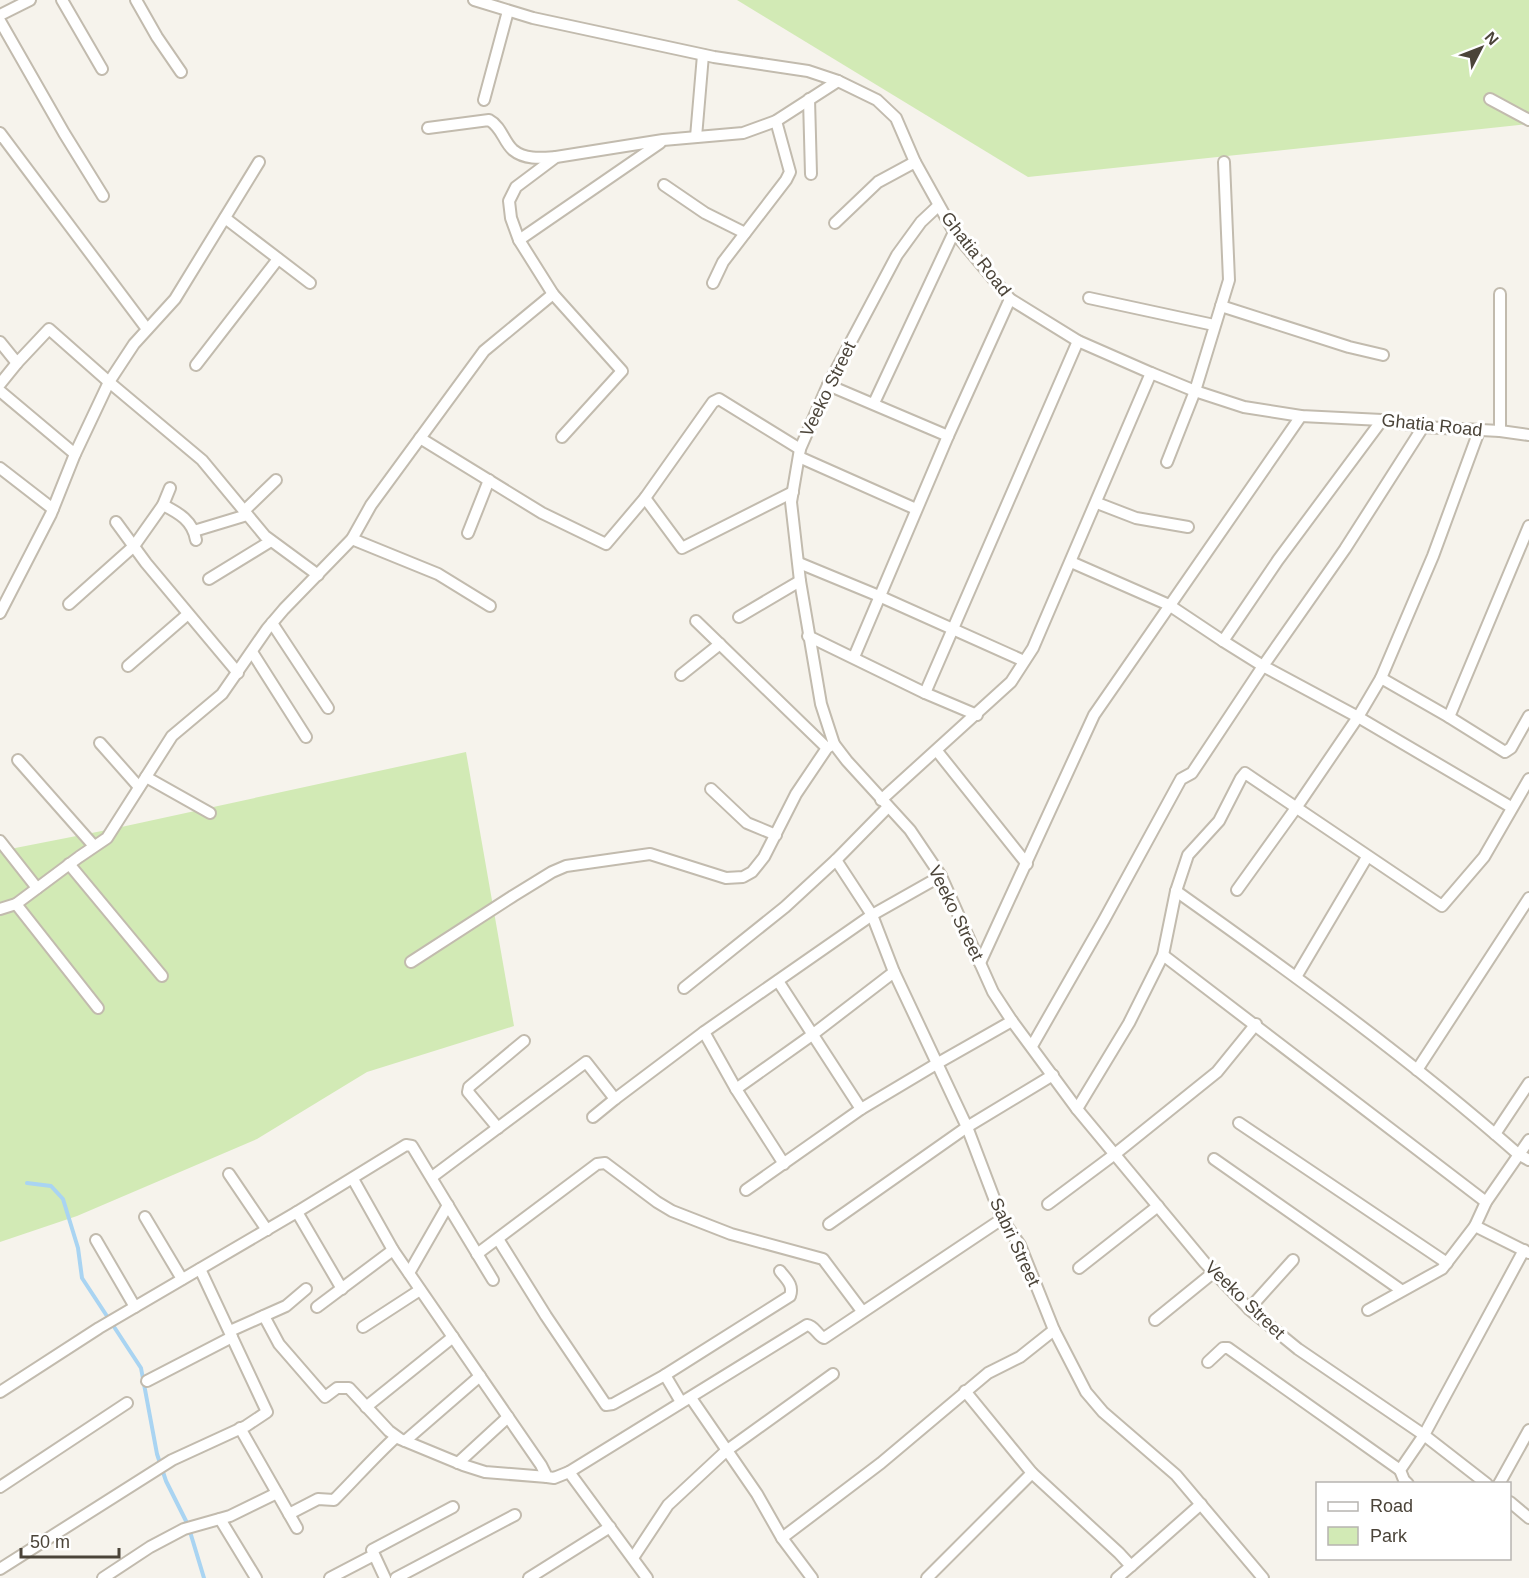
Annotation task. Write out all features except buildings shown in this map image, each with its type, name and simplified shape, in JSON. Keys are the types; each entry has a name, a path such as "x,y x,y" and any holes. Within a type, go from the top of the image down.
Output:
{"street":[{"path":"0,15 30,0"},
{"path":"62,0 102,69"},
{"path":"136,0 157,37 181,72"},
{"name":"Ghatia Road","path":"474,0 508,11 702,55 808,71 838,81 877,100 896,118 915,162 954,232 1010,299 1078,340 1151,373 1244,407 1301,416 1382,420 1423,428 1500,431 1529,435"},
{"path":"484,100 508,11"},
{"path":"0,21 64,133 104,196"},
{"path":"696,137 702,55"},
{"path":"428,128 489,120 496,124 513,150 533,159 556,158 663,140 743,133 776,121 838,81"},
{"path":"809,99 811,174"},
{"path":"1490,99 1529,120"},
{"path":"713,283 723,262 790,172 776,121"},
{"path":"0,133 147,329"},
{"path":"519,240 663,140"},
{"path":"556,158 516,187 508,201 511,218 519,240 553,294 621,371 562,437"},
{"path":"0,613 53,509 75,454 109,382 134,344 175,298 259,162"},
{"path":"835,223 872,187 915,162"},
{"path":"1167,462 1195,391 1229,280 1224,162"},
{"path":"664,185 705,213 746,233"},
{"name":"Veeko Street","path":"938,206 921,222 897,255 828,385 800,453 791,502 808,636 831,746 910,830 941,876 993,992 1012,1021 1077,1109 1214,1272 1249,1309 1298,1349 1424,1435 1484,1482"},
{"path":"225,218 310,283"},
{"path":"874,403 954,232"},
{"path":"196,365 278,259"},
{"path":"0,909 16,904 107,838 172,735 222,694 272,623 352,539 371,505 484,351 553,294"},
{"path":"1500,294 1500,431"},
{"path":"1089,298 1214,325"},
{"path":"854,657 916,509 1010,299"},
{"path":"1221,306 1349,348 1383,355"},
{"path":"0,384 49,329 202,460 271,541 318,575"},
{"path":"925,693 1078,340"},
{"path":"0,342 17,363"},
{"path":"684,988 785,907 836,860 885,804 937,751 1011,682 1033,648 1151,373"},
{"path":"828,385 948,436"},
{"path":"0,391 75,454"},
{"path":"420,438 542,513 606,544 645,498 713,402 719,399 800,453 916,509"},
{"path":"980,963 1094,716 1301,416"},
{"path":"1223,641 1278,560 1382,420"},
{"path":"1032,1046 1181,779 1192,773 1345,549 1423,428"},
{"path":"1237,890 1358,717 1381,678 1433,556 1479,431"},
{"path":"0,468 53,509"},
{"path":"163,505 180,513 195,535 245,513 276,480"},
{"path":"468,533 489,480"},
{"path":"69,604 134,546 163,505 170,488"},
{"path":"645,498 682,548 793,492"},
{"path":"1096,503 1136,518 1188,527"},
{"path":"116,522 188,614 238,673"},
{"path":"1449,717 1529,526"},
{"path":"352,539 438,574 490,606"},
{"path":"209,579 271,541"},
{"path":"1071,562 1169,605 1263,666 1358,717 1511,807"},
{"path":"798,563 879,596 1024,662"},
{"path":"739,618 800,581"},
{"path":"128,666 188,614"},
{"path":"411,962 513,896 566,866 650,854 733,879 752,872 764,857 796,794 831,746 696,621"},
{"path":"272,623 328,708"},
{"path":"808,636 925,693 977,715"},
{"path":"681,675 720,644"},
{"path":"252,652 306,737"},
{"path":"1381,678 1506,752 1511,748 1529,716"},
{"path":"100,743 139,787"},
{"path":"937,751 1027,864"},
{"path":"18,760 94,846"},
{"path":"1077,1109 1129,1023 1163,955 1176,891 1188,855 1219,821 1240,778 1245,773 1442,906 1484,857 1529,779"},
{"path":"146,777 210,813"},
{"path":"711,789 747,823 776,835"},
{"path":"0,842 37,888"},
{"path":"1296,976 1367,857"},
{"name":"Sabri Street","path":"836,860 872,915 894,972 967,1127 1002,1219 1020,1245 1054,1330 1086,1392 1103,1412 1176,1475 1263,1578"},
{"path":"69,864 162,976"},
{"path":"592,1117 704,1032 872,915 941,876"},
{"path":"1176,891 1296,976 1417,1070 1518,1154 1529,1160"},
{"path":"1417,1070 1529,898"},
{"path":"16,904 98,1008"},
{"path":"1163,955 1486,1202"},
{"path":"736,1089 813,1035 894,972"},
{"path":"778,981 861,1109"},
{"path":"747,1190 861,1109 1012,1021"},
{"path":"1048,1204 1115,1154 1217,1072 1256,1024"},
{"path":"704,1032 736,1089 784,1164"},
{"path":"498,1128 468,1092 469,1087 524,1041"},
{"path":"432,1177 586,1062 615,1099"},
{"path":"829,1224 967,1127 1053,1075"},
{"path":"1495,1134 1529,1083"},
{"path":"1239,1123 1447,1263"},
{"path":"1368,1310 1401,1290 1429,1278 1447,1263 1475,1226 1486,1202 1529,1140"},
{"path":"0,1392 135,1306 353,1179 406,1145 411,1146 432,1177 493,1280"},
{"path":"1214,1159 1401,1290"},
{"path":"477,1254 597,1164 605,1163 672,1211 731,1234 822,1259 862,1311"},
{"path":"229,1174 267,1230"},
{"path":"353,1179 393,1250 547,1477"},
{"path":"409,1273 448,1205"},
{"path":"1079,1268 1158,1206"},
{"path":"297,1212 342,1289"},
{"path":"145,1217 182,1279"},
{"path":"264,1316 279,1344 325,1396 338,1388 349,1388 401,1439 485,1472 554,1478 569,1472 807,1325 810,1325 824,1338 1002,1219"},
{"path":"1400,1470 1424,1435 1526,1251 1475,1226"},
{"path":"498,1239 606,1405 613,1404 665,1375 790,1296 791,1285 780,1271"},
{"path":"96,1240 135,1306"},
{"path":"317,1307 393,1250"},
{"path":"1249,1309 1293,1260"},
{"path":"0,1569 172,1460 240,1428 267,1412 200,1269"},
{"path":"1155,1320 1214,1272"},
{"path":"147,1381 286,1306 306,1289"},
{"path":"363,1327 420,1290"},
{"path":"782,1538 882,1463 988,1373 1020,1357 1054,1330"},
{"path":"366,1407 453,1337"},
{"path":"1208,1362 1223,1348 1228,1348 1400,1470 1406,1482"},
{"path":"633,1558 668,1505 726,1451 833,1374"},
{"path":"665,1375 726,1451 757,1494 782,1538 812,1578"},
{"path":"289,1514 318,1499 334,1500 365,1466 480,1376"},
{"path":"965,1391 1032,1473 1131,1566"},
{"path":"0,1487 127,1403"},
{"path":"458,1463 508,1417"},
{"path":"240,1428 297,1528"},
{"path":"1500,1482 1529,1430"},
{"path":"569,1472 647,1578"},
{"path":"927,1578 1032,1473"},
{"path":"103,1578 150,1547 189,1528 238,1512 277,1493"},
{"path":"1117,1578 1201,1504"},
{"path":"1511,1504 1529,1518"},
{"path":"385,1578 372,1550 453,1507"},
{"path":"396,1578 515,1515"},
{"path":"220,1519 255,1578"},
{"path":"529,1578 610,1527"},
{"path":"330,1578 374,1555"}],"green space":[{"path":"737,0 1529,0 1529,124 1028,177"},
{"path":"466,752 514,1026 367,1072 257,1139 77,1216 0,1242 0,851"}],"waterway":[{"path":"27,1183 51,1186 63,1199 78,1248 82,1278 141,1368 157,1454 166,1481 188,1525 204,1578"}]}
